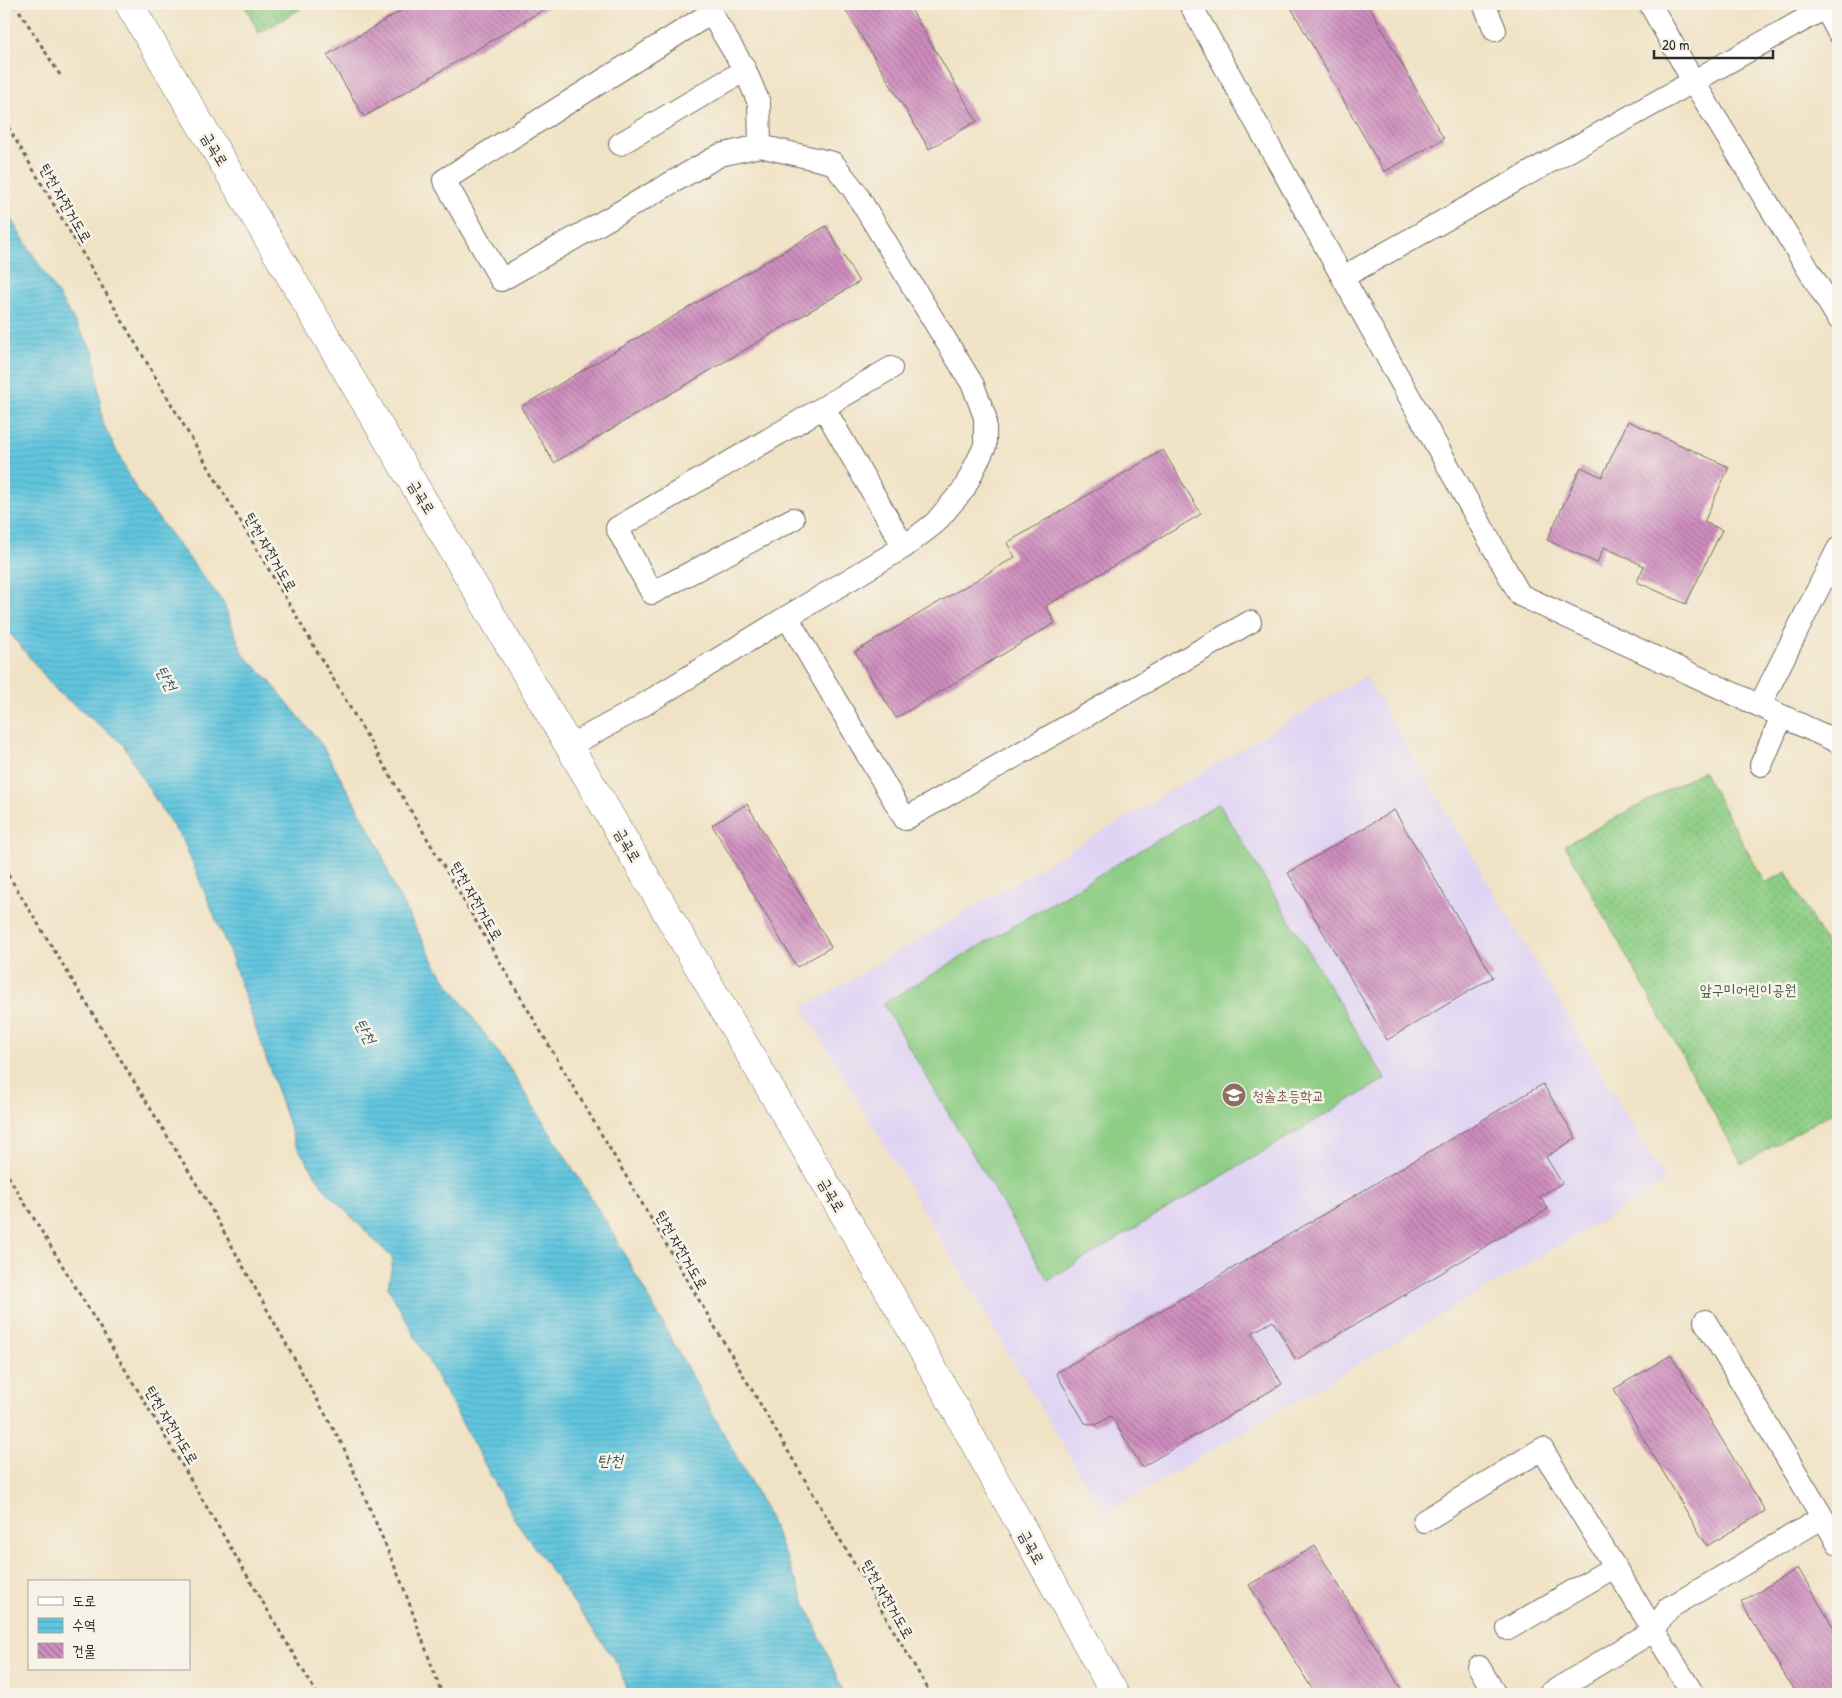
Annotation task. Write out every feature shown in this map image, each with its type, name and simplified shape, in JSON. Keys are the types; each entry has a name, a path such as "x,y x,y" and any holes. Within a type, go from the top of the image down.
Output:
{"main road":[{"name":"금곡로","path":"129,4 569,746 900,1310 1115,1694"}],"lane":[{"path":"1190,4 1520,595 1838,742"},
{"path":"1484,4 1495,30"},
{"path":"1650,4 1693,81 1838,318"},
{"path":"1343,277 1828,6 1838,32"},
{"path":"569,746 630,713 904,547 935,522 964,489 985,446 985,417 973,385 854,190 833,163 760,146 720,155 501,280 444,180 712,13 745,70 759,103 760,146"},
{"path":"620,144 745,70"},
{"path":"793,519 652,593 617,528 891,368"},
{"path":"824,408 904,547"},
{"path":"1760,705 1838,549"},
{"path":"786,617 905,818 1250,622"},
{"path":"1761,765 1782,716"},
{"path":"1704,1321 1838,1543"},
{"path":"1424,1521 1542,1449 1693,1694"},
{"path":"1563,1691 1653,1631 1669,1608 1822,1518"},
{"path":"1508,1629 1614,1567"},
{"path":"1479,1667 1495,1694"}],"path":[{"path":"15,4 60,75"},
{"name":"탄천 자전거도로","path":"4,120 931,1694"},
{"path":"4,868 205,1198 343,1446 402,1586 442,1694"},
{"name":"탄천 자전거도로","path":"4,1170 143,1399 317,1694"}],"shaded area":[{"name":"청솔초등학교","path":"1365,676 1666,1182 1104,1514 803,1008"}],"green space":[{"path":"244,4 309,4 259,33"},
{"name":"앞구미어린이공원","path":"1703,771 1765,883 1786,872 1838,966 1838,1109 1742,1164 1565,845"},
{"path":"1219,803 1385,1079 1048,1280 883,1004"}],"water":[{"name":"탄천","path":"4,208 94,353 103,424 137,491 223,602 243,654 268,679 322,745 379,846 393,886 438,969 514,1075 607,1223 765,1508 844,1694 628,1694 619,1666 515,1520 388,1287 393,1259 325,1190 295,1143 230,953 184,843 147,786 123,744 57,691 4,626"}],"building":[{"path":"412,4 553,4 364,117 327,55"},
{"path":"842,4 908,4 977,121 929,149"},
{"path":"1289,4 1368,4 1444,139 1384,172"},
{"path":"826,226 859,282 554,463 521,407"},
{"path":"1628,421 1729,467 1704,522 1722,530 1686,604 1637,582 1644,566 1604,547 1597,563 1547,540 1581,467 1602,477"},
{"path":"1163,450 1201,514 1046,606 1055,623 896,718 855,652 1015,557 1007,543"},
{"path":"747,804 831,947 797,967 712,825"},
{"path":"1394,810 1493,977 1387,1040 1288,873"},
{"path":"1543,1084 1576,1138 1546,1157 1562,1183 1540,1196 1548,1209 1296,1360 1273,1321 1252,1333 1282,1384 1142,1467 1111,1416 1096,1425 1085,1423 1056,1373"},
{"path":"1671,1355 1765,1511 1707,1546 1614,1389"},
{"path":"1315,1546 1404,1694 1315,1694 1249,1585"},
{"path":"1798,1568 1838,1635 1838,1694 1796,1694 1741,1602"}],"place":[{"name":"청솔초등학교","path":"1234,1095"}]}
